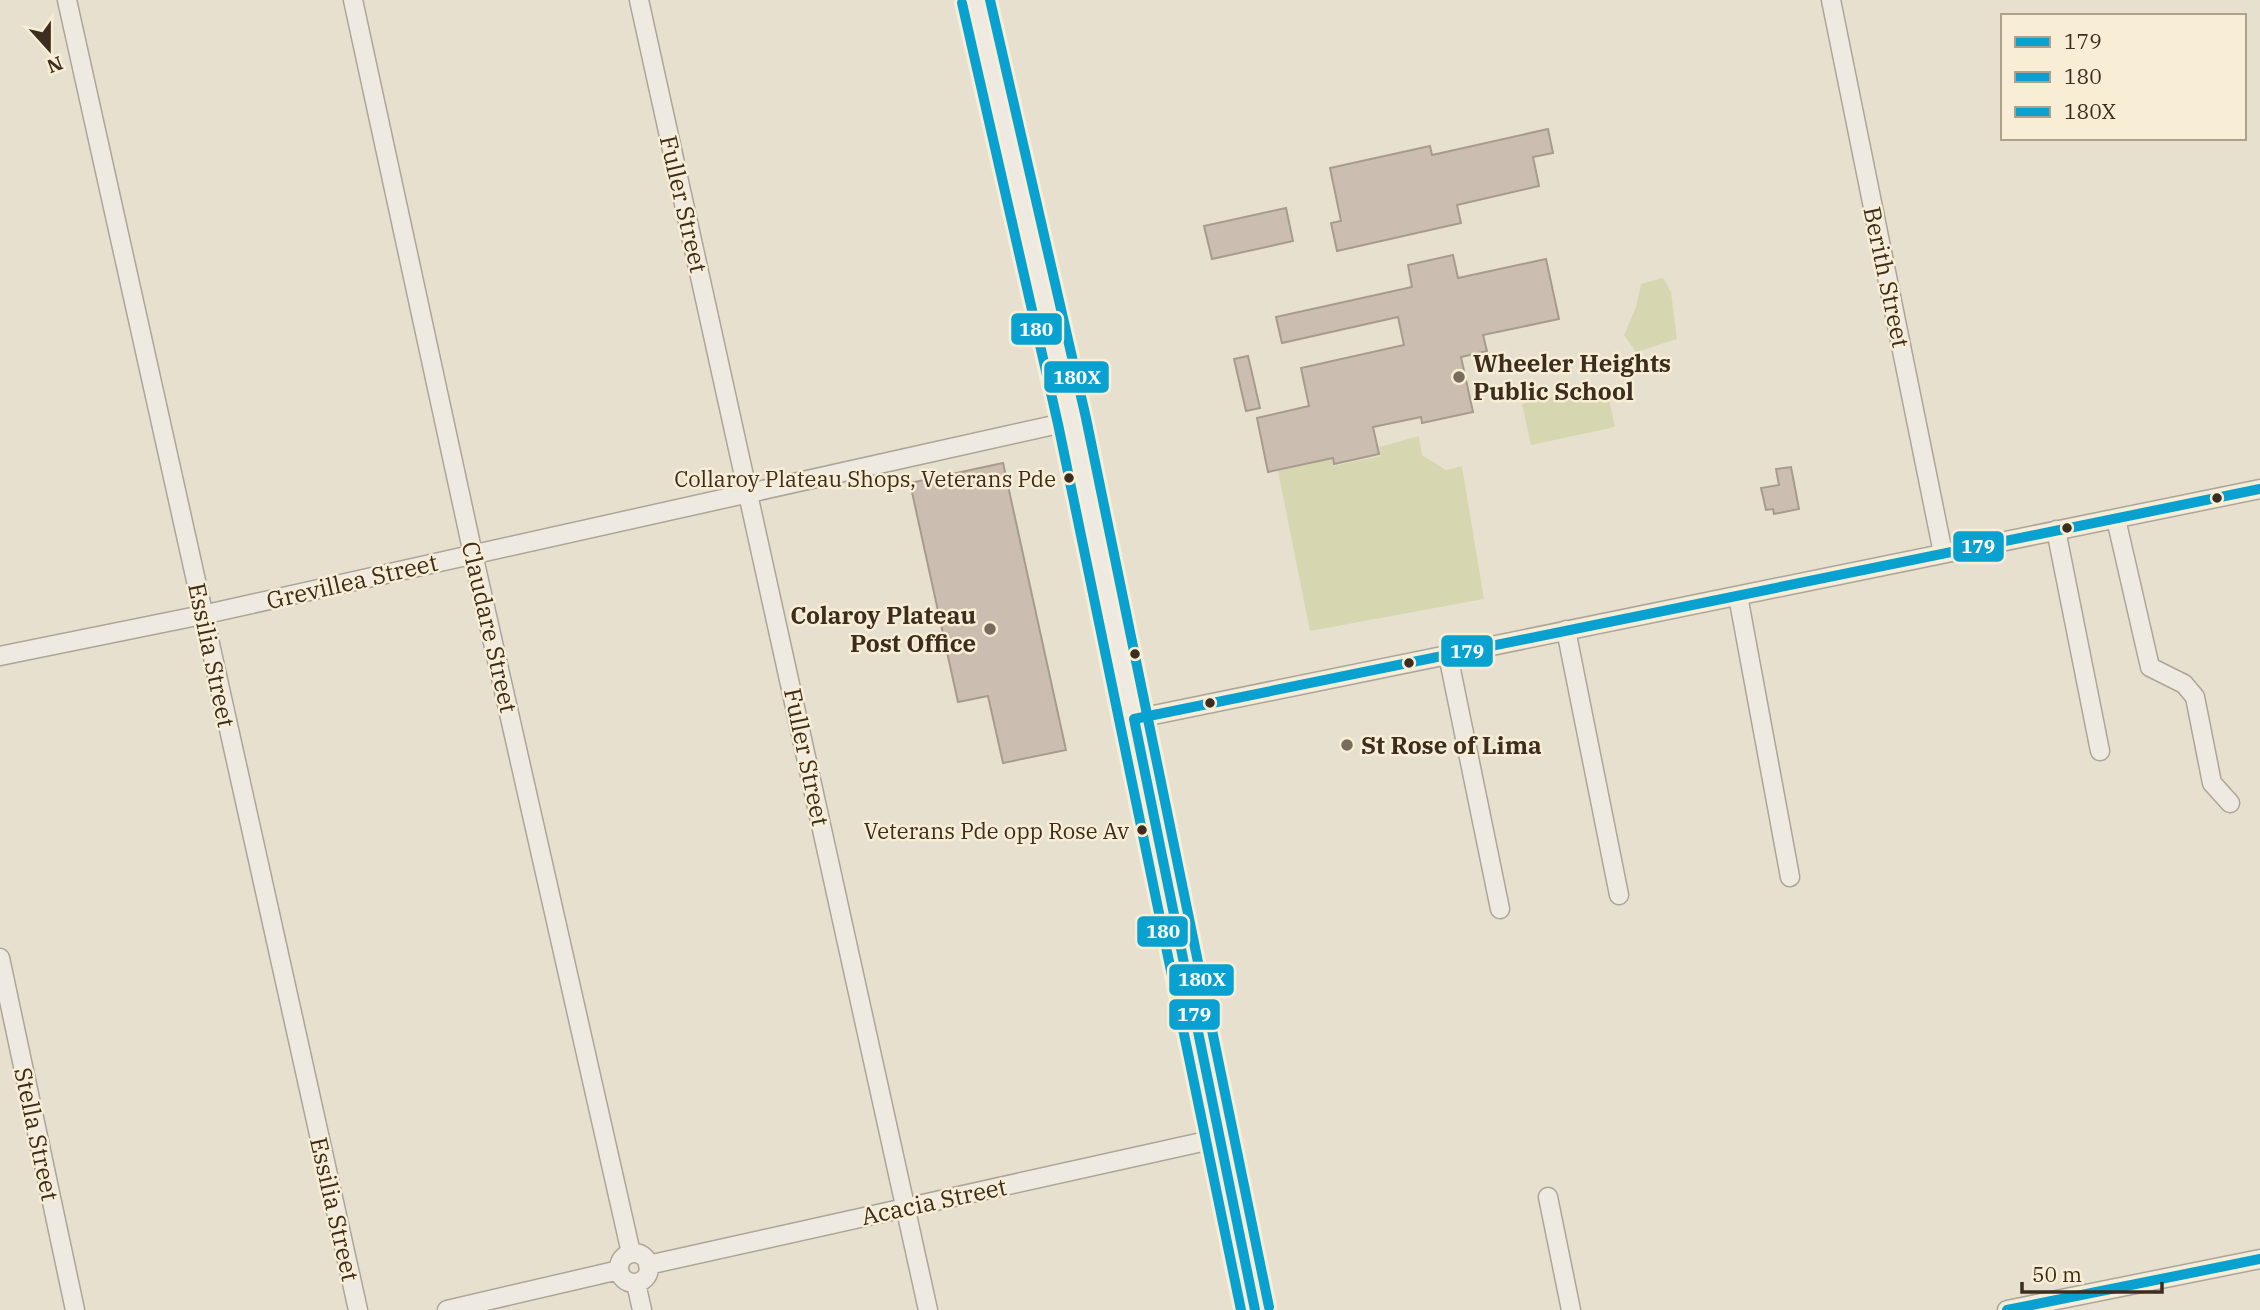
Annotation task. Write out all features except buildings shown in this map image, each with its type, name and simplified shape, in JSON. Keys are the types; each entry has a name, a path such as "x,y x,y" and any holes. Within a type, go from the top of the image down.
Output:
{"street":[{"name":"Essilia Street","path":"67,0 358,1310"},
{"name":"Claudare Street","path":"353,0 473,554 631,1253"},
{"name":"Fuller Street","path":"639,0 928,1310"},
{"path":"976,0 1072,421 1255,1310"},
{"name":"Berith Street","path":"1831,0 1943,553"},
{"name":"Grevillea Street","path":"0,656 202,615 1072,421"},
{"path":"1134,719 2260,489"},
{"path":"2116,519 2150,667 2184,684 2195,697 2213,783 2230,803"},
{"path":"2056,530 2100,751"},
{"path":"1738,596 1790,877"},
{"path":"1566,630 1619,895"},
{"path":"1448,655 1500,909"},
{"name":"Stella Street","path":"0,958 75,1310"},
{"name":"Acacia Street","path":"648,1265 1220,1138"},
{"path":"1548,1197 1571,1310"},
{"path":"626,1254 640,1254 648,1265 647,1274 636,1283 627,1281 619,1270 620,1261 626,1254"},
{"path":"2007,1310 2260,1259"},
{"path":"447,1310 619,1270"},
{"path":"636,1283 642,1310"}],"green space":[{"path":"1663,278 1671,292 1677,339 1636,352 1624,335 1636,307 1641,284"},
{"path":"1606,385 1615,427 1531,445 1522,404"},
{"path":"1419,436 1422,455 1446,470 1462,466 1484,599 1310,631 1278,471 1332,459 1333,466 1380,456 1379,447"}],"transit line":[{"name":"180X","path":"990,0 1086,418 1269,1307"},
{"name":"180","path":"962,3 1058,424 1241,1310"},
{"name":"179","path":"1134,719 2260,489"},
{"name":"179","path":"1134,719 1255,1310"},
{"name":"179","path":"2007,1310 2260,1259"}],"place":[{"name":"Wheeler Heights Public School","path":"1459,377"},
{"name":"Collaroy Plateau Shops, Veterans Pde","path":"1069,478"},
{"name":"Colaroy Plateau Post Office","path":"990,629"},
{"name":"St Rose of Lima","path":"1347,745"},
{"name":"Veterans Pde opp Rose Av","path":"1142,830"}]}
